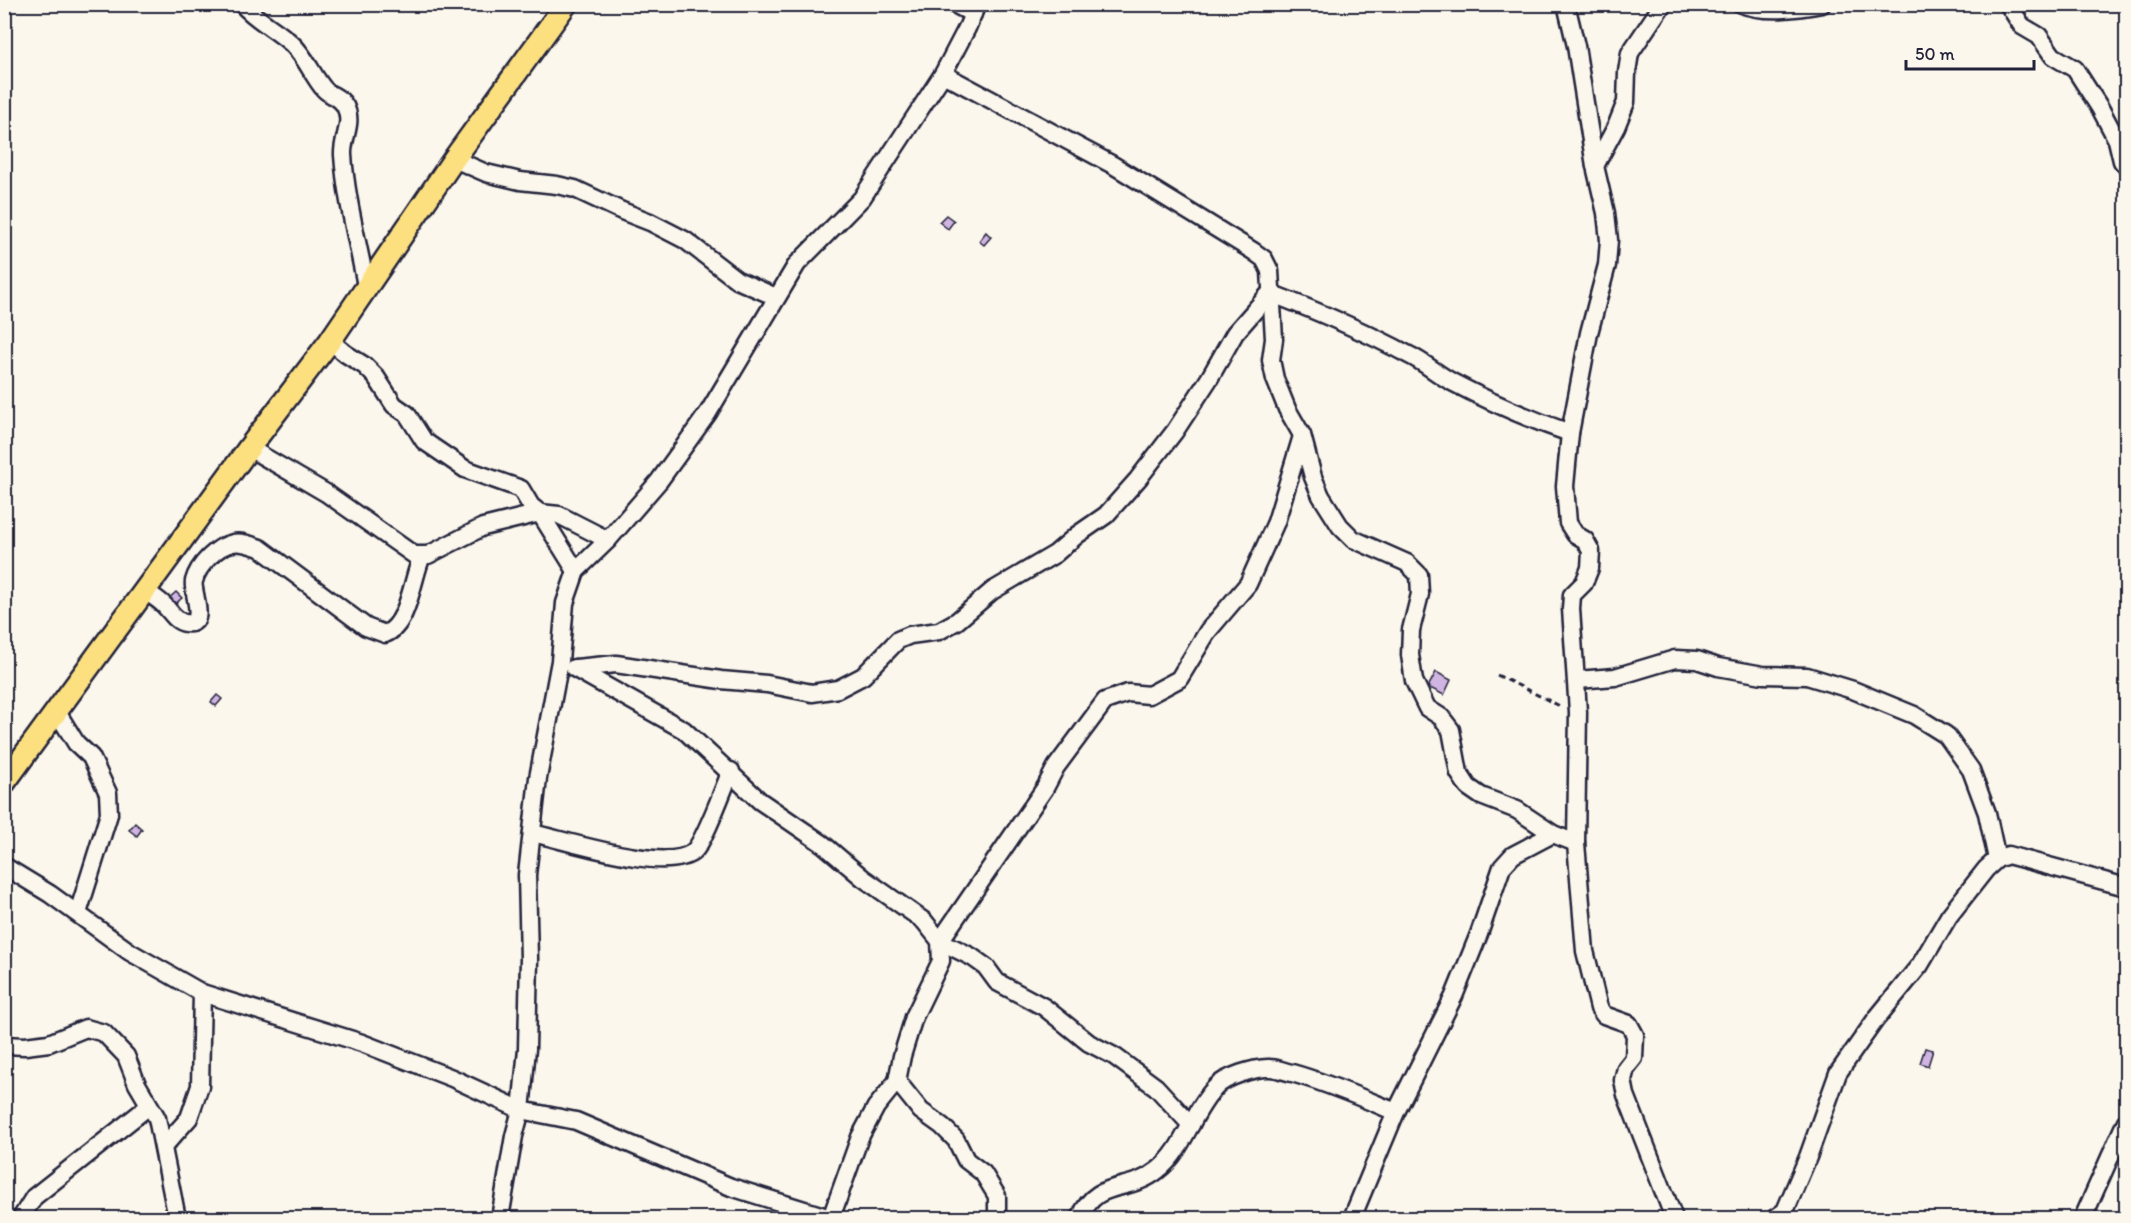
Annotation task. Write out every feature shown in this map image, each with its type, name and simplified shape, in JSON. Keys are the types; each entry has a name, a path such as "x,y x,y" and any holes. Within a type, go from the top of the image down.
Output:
{"main road":[{"path":"4,783 330,341 454,159 566,4"}],"street":[{"path":"242,4 259,21 271,27 293,45 326,91 341,99 346,108 349,128 342,147 345,178 366,286"},
{"path":"500,1218 514,1136 521,1110 527,1049 529,959 527,874 538,778 560,661 565,603 576,571 608,540 658,481 708,413 797,264 862,198 943,74 975,9 954,4"},
{"path":"1566,4 1576,46 1594,166 1606,213 1609,240 1570,433 1565,486 1568,523 1575,534 1585,540 1591,551 1590,568 1584,583 1572,595 1570,609 1578,712 1576,843 1585,951 1599,1008 1604,1015 1629,1023 1635,1035 1634,1058 1626,1068 1623,1080 1626,1095 1674,1218"},
{"path":"1594,166 1616,127 1626,102 1630,53 1663,4"},
{"path":"1741,4 1754,9 1800,8 1822,4"},
{"path":"2008,4 2022,26 2038,36 2053,56 2075,69 2100,108 2117,140 2122,161 2127,165"},
{"path":"943,74 1113,165 1264,259 1270,271 1274,339 1271,360 1275,379 1287,409 1302,435 1313,477 1330,512 1353,539 1407,563 1419,575 1420,594 1411,630 1410,655 1414,681 1427,708 1441,717 1451,730 1459,773 1468,787 1480,796 1517,810 1553,834 1576,843"},
{"path":"454,159 486,173 520,181 575,189 685,240 737,280 776,297"},
{"path":"1270,292 1382,341 1450,381 1527,418 1570,433"},
{"path":"576,668 616,664 721,680 766,684 812,693 838,689 863,676 898,640 910,635 939,631 957,621 992,591 1055,554 1077,534 1106,515 1138,479 1175,431 1209,379 1235,333 1270,292"},
{"path":"330,341 365,366 376,377 394,405 407,414 424,441 465,469 520,489 531,506 540,513 576,571"},
{"path":"4,866 78,913 130,952 202,993 362,1043 452,1078 521,1110 576,1121 731,1186 830,1218 860,1137 876,1107 897,1081 914,1017 940,961 940,941 1045,788 1056,767 1105,700 1128,693 1149,695 1179,679 1208,631 1248,584 1276,522 1302,435"},
{"path":"249,448 326,493 414,555 422,556 483,527 540,513 559,515 608,540"},
{"path":"146,591 164,604 174,617 186,623 193,622 199,609 193,589 197,575 219,548 234,542 247,543 260,548 366,627 385,634 393,631 400,621 422,556"},
{"path":"1577,680 1615,677 1674,659 1697,660 1718,667 1763,675 1808,676 1854,690 1914,715 1946,735 1971,770 1987,813 1997,859"},
{"path":"560,661 684,730 731,771 760,801 823,844 863,879 924,921 940,941 972,957 986,967 997,982 1044,1007 1089,1043 1114,1056 1156,1087 1191,1125"},
{"path":"57,712 76,743 91,757 108,793 109,814 78,913"},
{"path":"532,832 650,860 687,856 700,843 731,771"},
{"path":"1352,1218 1396,1112 1454,996 1479,934 1502,867 1513,855 1553,834"},
{"path":"1775,1218 1785,1211 1804,1168 1838,1074 1856,1046 1920,965 1949,916 1986,869 1997,859 2008,855 2127,887"},
{"path":"164,1146 189,1118 200,1086 202,993"},
{"path":"4,1045 25,1046 49,1043 86,1028 104,1033 126,1056 137,1084 156,1118 164,1146 177,1218"},
{"path":"1080,1218 1093,1196 1127,1186 1150,1176 1166,1164 1216,1086 1242,1073 1270,1067 1314,1079 1396,1112"},
{"path":"897,1081 921,1111 942,1126 956,1140 966,1160 983,1173 997,1196 997,1218"},
{"path":"21,1218 34,1197 149,1106"},
{"path":"2083,1218 2127,1121"}],"path":[{"path":"1497,675 1551,703 1578,712"}],"building":[{"path":"946,215 954,221 948,229 939,222"},
{"path":"986,232 991,237 984,245 979,241"},
{"path":"176,592 182,598 172,607 166,601"},
{"path":"1436,672 1451,680 1444,695 1428,687"},
{"path":"217,695 222,699 216,706 211,702"},
{"path":"135,823 142,829 137,836 129,830"},
{"path":"1925,1048 1933,1050 1928,1066 1920,1063"}]}
